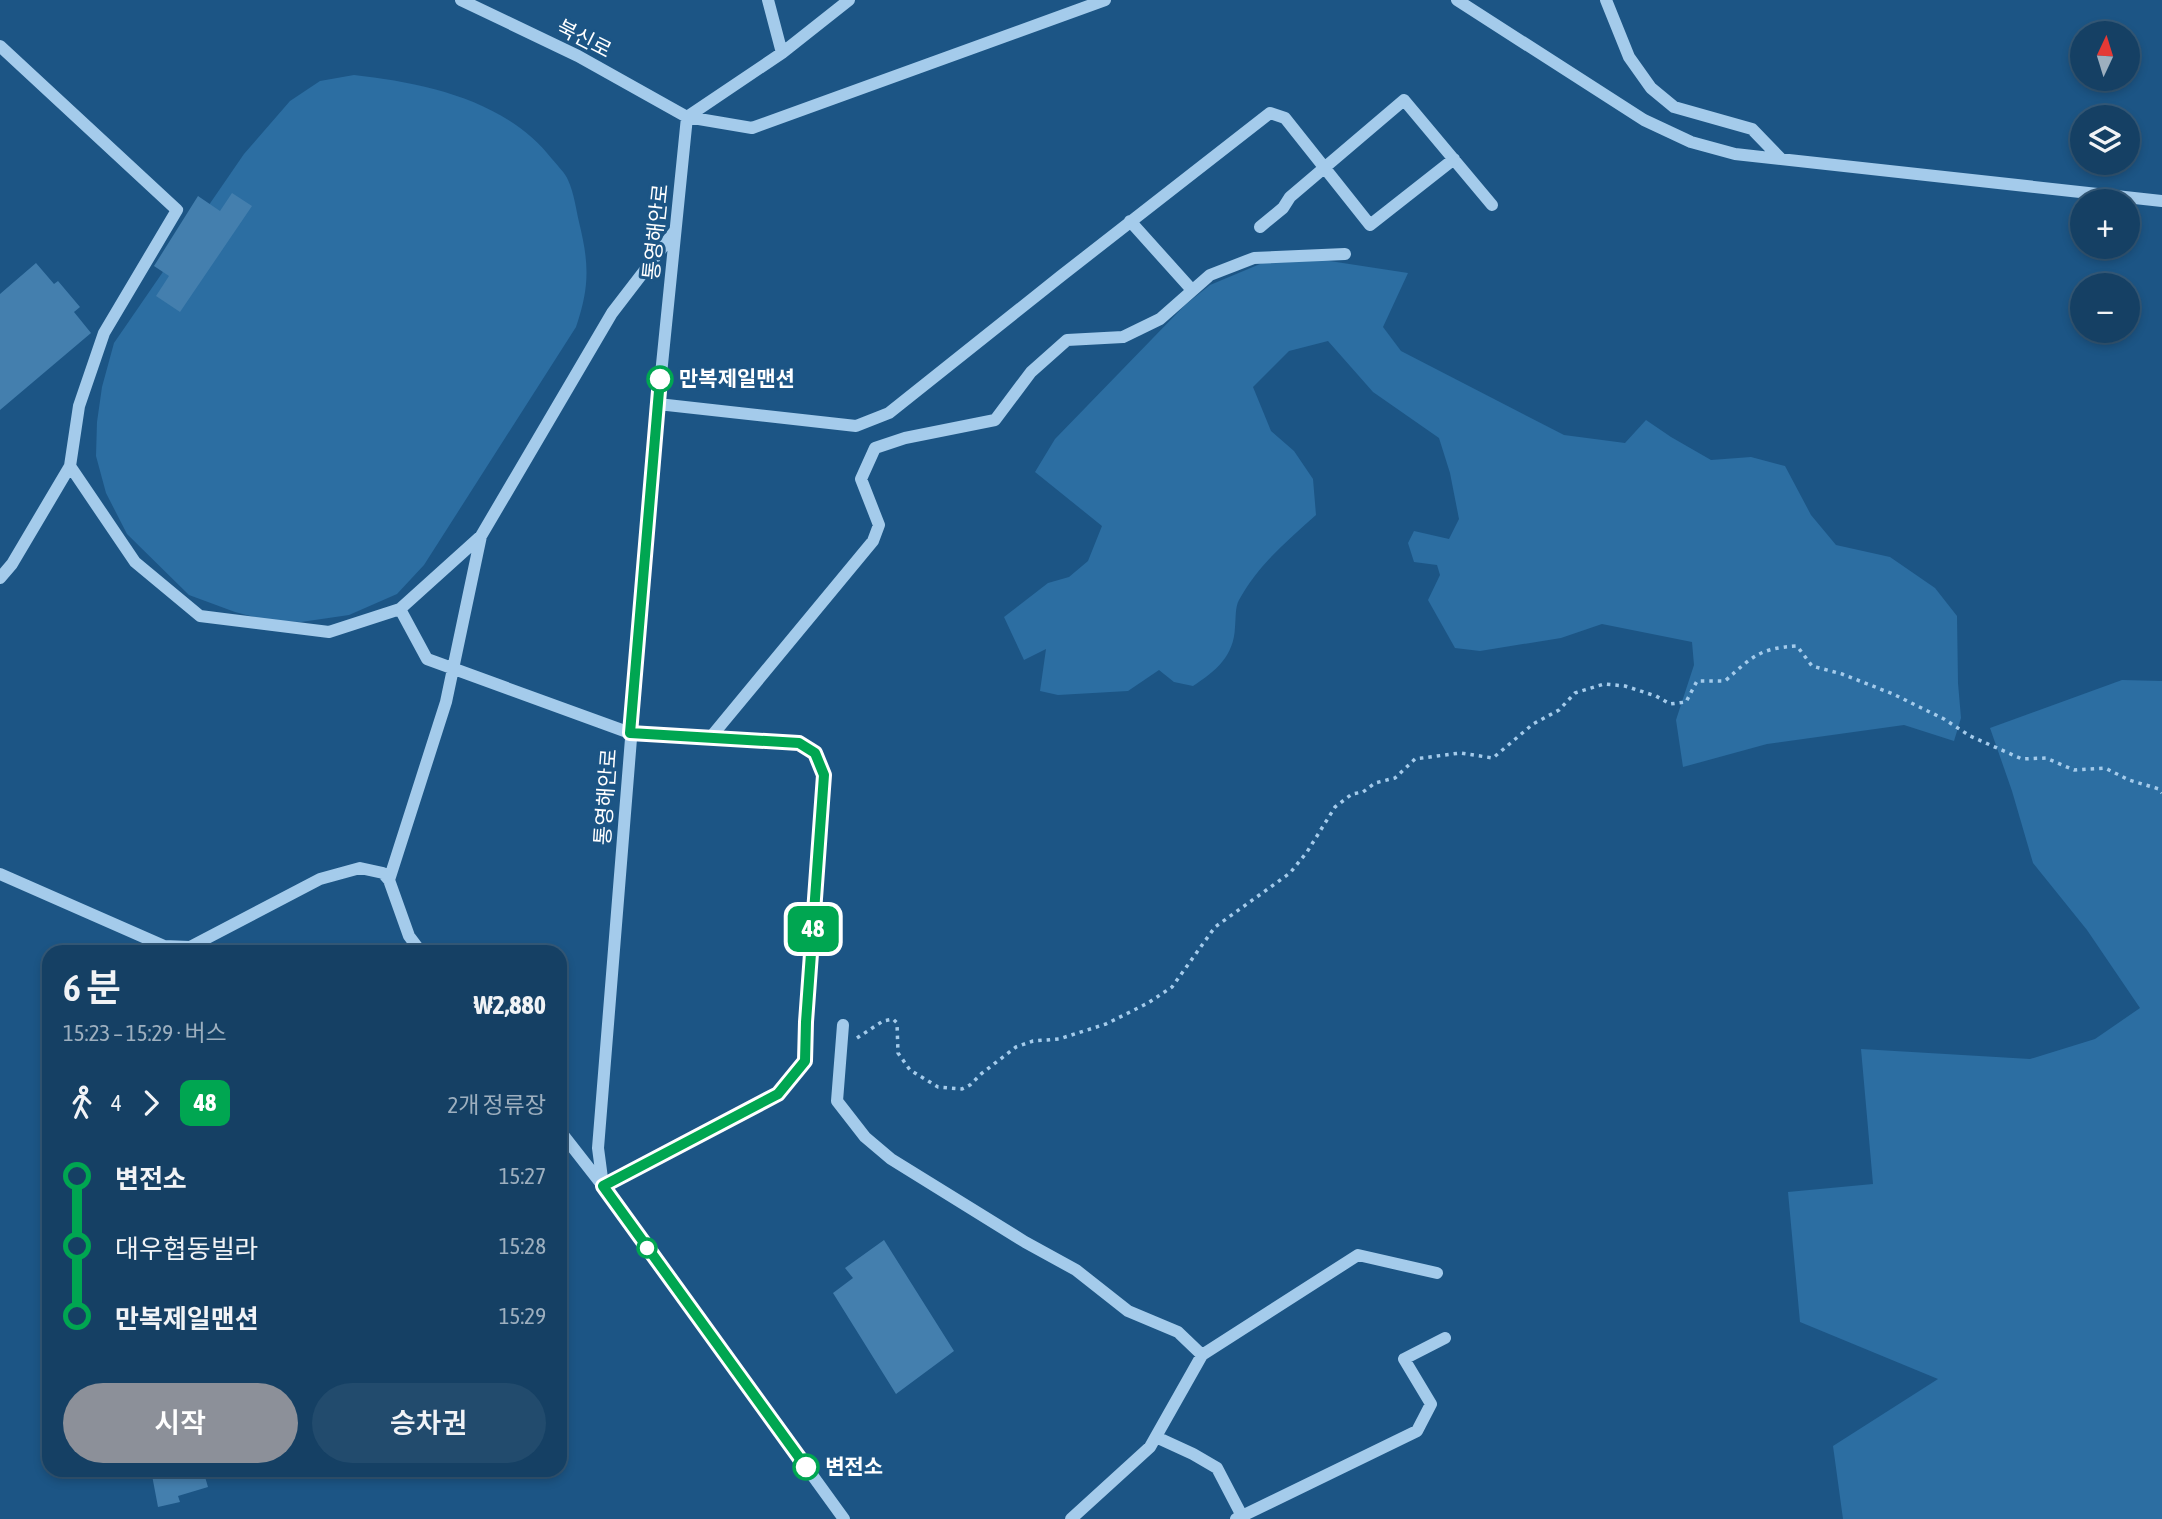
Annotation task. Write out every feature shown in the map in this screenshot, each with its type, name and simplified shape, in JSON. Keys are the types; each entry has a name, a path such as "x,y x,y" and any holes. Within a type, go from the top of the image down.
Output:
{"street":[{"name":"북신로","path":"461,0 578,56 687,117 752,128 1105,0"},
{"path":"768,0 782,52"},
{"path":"687,117 782,52 849,0"},
{"path":"1457,0 1644,120 1702,145 1735,154 2162,201"},
{"path":"1606,0 1629,57 1651,88 1674,107 1752,129 1781,159"},
{"path":"0,46 177,210 104,332 79,405 70,466 12,564 0,578"},
{"path":"1260,227 1283,208 1290,197 1404,100 1492,205"},
{"path":"657,404 856,426 890,413 1270,113 1285,118 1370,225 1454,159"},
{"name":"통영해안로","path":"687,117 657,404 598,1148 603,1186 844,1519"},
{"path":"1130,221 1192,290"},
{"path":"70,466 135,562 200,616 329,632 400,609 481,536 612,313 676,230"},
{"path":"710,738 873,541 879,525 861,479 875,448 905,438 995,420 1031,372 1067,340 1123,337 1160,318 1210,275 1254,258 1345,254"},
{"path":"389,880 446,702 481,536"},
{"path":"400,609 427,659 630,733 799,743 815,753 824,775 805,1061 778,1094 603,1186 567,1139"},
{"path":"194,945 320,879 360,868 383,873 389,880 408,936 415,945"},
{"path":"0,874 162,945"},
{"path":"842,1025 837,1101 865,1137 891,1159 1025,1242 1076,1270 1128,1311 1178,1332 1202,1355"},
{"path":"1072,1519 1150,1447 1202,1355 1358,1255 1437,1273"},
{"path":"1156,1437 1217,1468 1239,1518 1267,1511 1417,1431 1431,1404 1404,1359 1446,1338"}],"path":[{"path":"841,1047 883,1021 893,1019 897,1023 898,1053 910,1070 938,1087 962,1089 1016,1047 1033,1041 1059,1039 1106,1024 1148,1003 1172,987 1215,927 1290,873 1307,852 1335,807 1352,794 1363,792 1375,783 1395,778 1415,759 1460,753 1493,758 1533,724 1559,710 1575,693 1604,684 1625,686 1656,696 1670,704 1686,702 1697,681 1725,681 1748,660 1771,647 1797,646 1812,666 1842,674 1893,694 1944,719 1970,736 2022,759 2046,758 2074,771 2105,768 2129,780 2160,789 2162,793"}],"shaded area":[{"path":"354,75 408,83 462,98 512,122 533,139 563,172 572,190 586,262 586,287 576,327 424,565 397,594 349,615 301,622 265,620 189,595 127,534 106,493 96,456 102,387 114,343 244,154 290,101 320,81"},
{"path":"1284,254 1408,273 1383,327 1401,351 1564,435 1625,443 1646,420 1711,460 1751,457 1785,466 1811,515 1836,545 1890,557 1935,588 1957,616 1961,718 1954,741 1904,725 1767,744 1683,767 1676,720 1694,665 1692,642 1602,624 1561,638 1480,651 1455,648 1428,600 1440,575 1437,565 1414,562 1408,543 1414,531 1449,539 1459,519 1450,473 1439,438 1373,392 1328,341 1289,351 1253,387 1271,431 1294,451 1313,479 1316,515 1274,554 1247,587 1237,606 1231,646 1222,662 1193,686 1174,682 1159,670 1128,691 1058,695 1040,691 1046,649 1024,660 1004,617 1048,583 1069,577 1088,561 1102,526 1035,472 1055,439 1185,305 1210,285"},
{"path":"2122,680 2162,681 2162,1519 1843,1519 1833,1446 1938,1379 1800,1322 1788,1192 1873,1184 1861,1049 2030,1059 2095,1039 2140,1008 2087,930 2033,863 1990,728"}],"building":[{"path":"232,193 252,206 180,312 156,296 169,276 154,266 198,196 220,211"},
{"path":"36,263 54,284 58,281 80,307 74,312 91,333 0,410 0,294"},
{"path":"884,1240 954,1351 896,1394 833,1293 853,1278 845,1268"},
{"path":"152,1477 205,1477 208,1487 178,1496 180,1502 158,1507"}],"bus line":[{"name":"48","path":"660,379 630,733 799,743 815,753 824,775 805,1061 778,1094 603,1186 806,1467"}],"place":[{"name":"만복제일맨션","path":"660,379"},
{"name":"변전소","path":"806,1467"}]}
